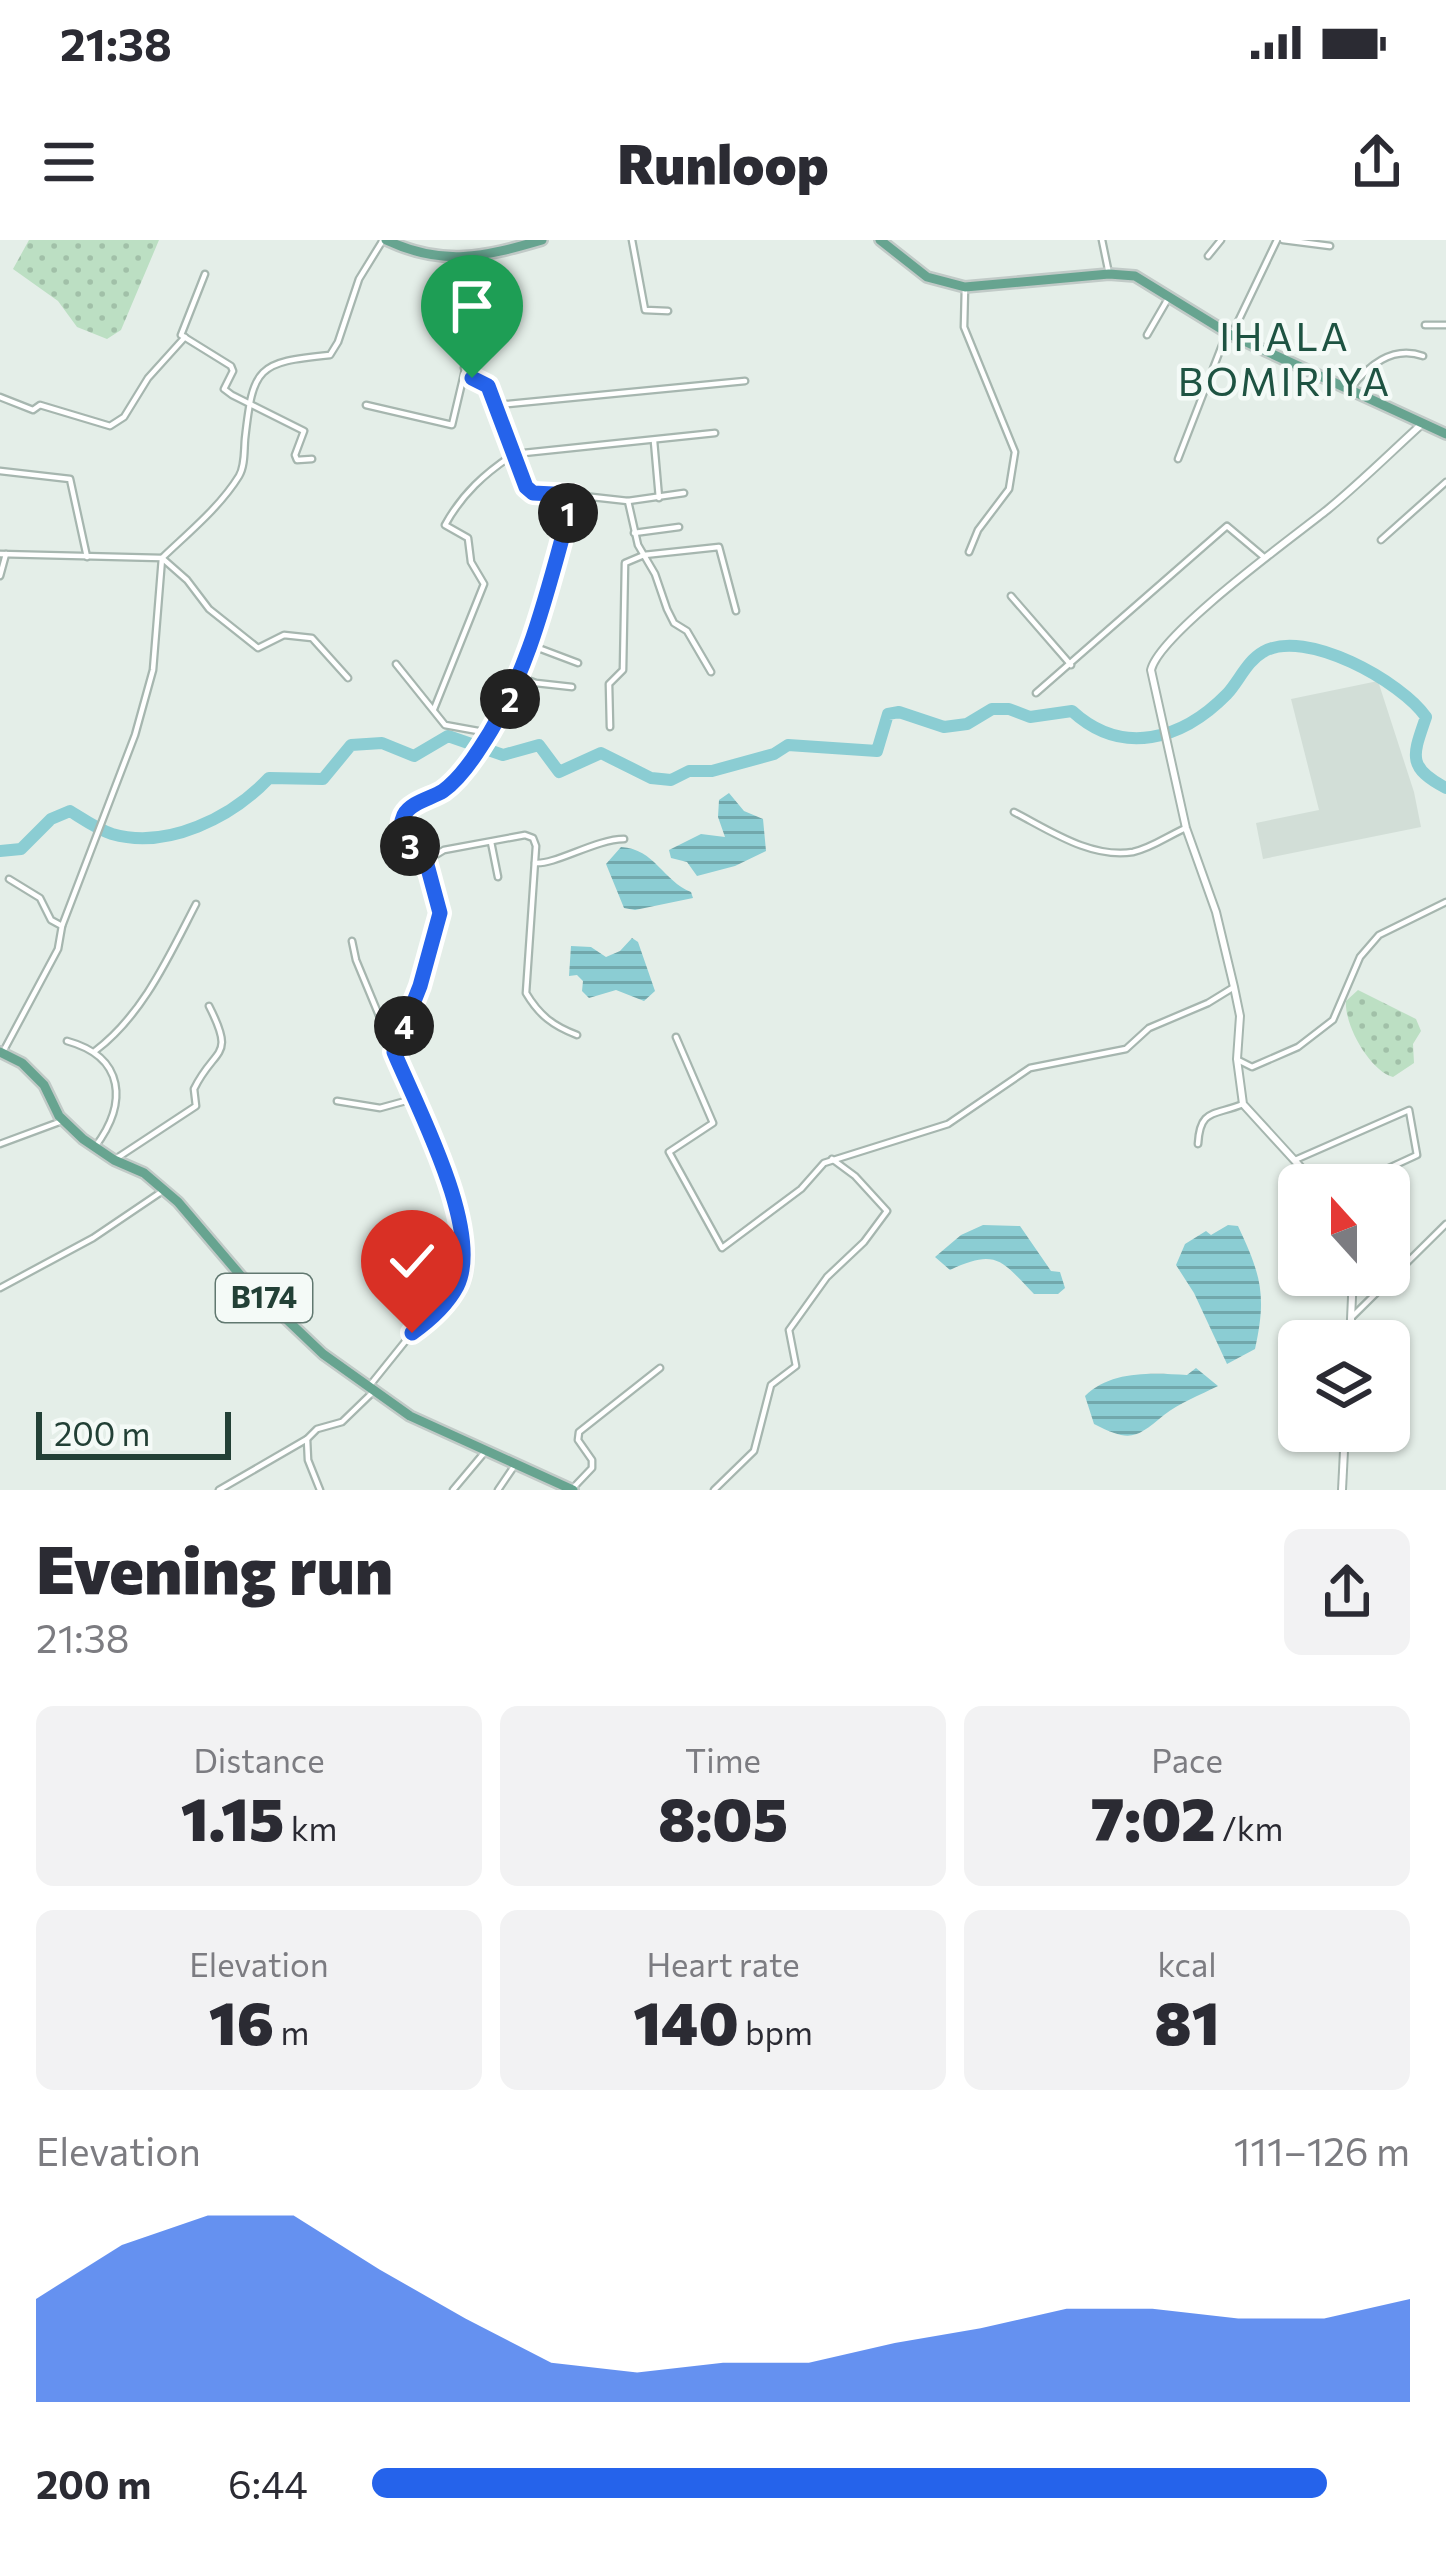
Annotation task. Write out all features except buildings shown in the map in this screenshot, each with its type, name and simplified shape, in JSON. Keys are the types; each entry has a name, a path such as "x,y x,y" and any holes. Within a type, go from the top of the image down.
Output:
{"main road":[{"path":"385,240 435,258 488,253 542,240"},
{"path":"880,240 927,277 965,287 1109,274 1135,276 1229,334 1446,434"},
{"name":"B174","path":"2,1053 22,1063 44,1084 64,1120 95,1148 144,1173 164,1190 241,1276 323,1354 410,1416 573,1490"}],"street":[{"path":"2,1053 58,949 62,926 135,735 153,670 162,558 239,475 251,391 268,367 286,359 329,355 359,279 385,240"},
{"path":"632,240 645,310 668,311"},
{"path":"1102,240 1109,274"},
{"path":"1208,256 1221,240"},
{"path":"1178,459 1229,334 1280,240 1330,246"},
{"path":"366,405 452,425 488,253"},
{"path":"205,274 180,331 231,366 224,389 304,431 296,460 312,459"},
{"path":"965,287 964,327 1015,452 1009,489 978,530 969,552"},
{"path":"1147,335 1169,297"},
{"path":"1425,325 1446,325"},
{"path":"0,397 33,410 40,405 110,426 124,417 148,378 185,337"},
{"path":"1350,389 1392,354 1409,351 1423,356"},
{"path":"465,370 488,386 526,487 533,493 628,501 684,493"},
{"path":"497,405 745,381"},
{"path":"1298,1164 1243,1104 1237,1059 1240,1016 1234,987 1216,913 1186,828 1150,670 1192,618 1330,508 1423,423"},
{"path":"434,709 484,584 471,562 468,538 445,525 457,502 489,470 514,454 715,433"},
{"path":"654,441 659,498"},
{"path":"0,471 70,479 87,556"},
{"path":"1381,539 1446,482"},
{"path":"394,1052 420,986 440,913 426,861 413,852 402,833 402,818 408,809 447,789 507,709 532,645 574,495"},
{"path":"628,501 634,533 674,622 687,631 711,672"},
{"path":"1036,693 1227,526 1265,558"},
{"path":"634,533 679,527"},
{"path":"610,727 609,684 623,670 625,563 644,555 719,547 736,611"},
{"path":"0,576 3,554 162,558 188,580 209,609 258,648 284,635 313,638 348,678"},
{"path":"1011,596 1071,665"},
{"path":"532,645 578,663"},
{"path":"395,664 445,725 487,736"},
{"path":"519,677 572,687"},
{"path":"1014,812 1068,841 1117,852 1132,852 1186,828"},
{"path":"426,861 444,850 525,835 533,838 526,993 535,1009 556,1027 578,1035"},
{"path":"535,863 549,863 566,852 624,839"},
{"path":"491,842 498,877"},
{"path":"9,879 40,898 50,920 62,926"},
{"path":"1237,1059 1252,1067 1314,1035 1333,1020 1360,957 1379,935 1446,902"},
{"path":"94,1052 155,984 196,904"},
{"path":"218,1490 317,1429 342,1423 412,1333 431,1320 459,1283 464,1245 456,1202 352,941"},
{"path":"676,1037 712,1123 669,1152 722,1249 801,1189 824,1163 948,1124 1030,1068 1126,1049 1149,1028 1234,987"},
{"path":"114,1160 196,1106 194,1089 224,1045 209,1006"},
{"path":"67,1041 94,1052 112,1071 115,1113 95,1148"},
{"path":"337,1101 380,1108 413,1099"},
{"path":"1198,1144 1204,1117 1243,1104"},
{"path":"1295,1160 1408,1110 1417,1155 1398,1164"},
{"path":"0,1144 64,1120"},
{"path":"714,1490 754,1451 771,1385 796,1366 789,1330 827,1277 887,1211 855,1176 832,1160"},
{"path":"0,1288 93,1238 164,1190"},
{"path":"1352,1317 1446,1224"},
{"path":"1352,1296 1352,1320"},
{"path":"573,1490 592,1468 578,1440 579,1432 660,1368"},
{"path":"307,1439 308,1460 320,1490"},
{"path":"453,1490 487,1449"},
{"path":"1342,1490 1344,1452"},
{"path":"498,1490 517,1463"}],"shaded area":[{"path":"1378,681 1421,827 1263,859 1256,823 1319,810 1291,699"}],"green space":[{"path":"29,240 159,240 121,330 107,339 77,327 58,301 13,269"},
{"path":"1358,990 1416,1019 1421,1031 1413,1044 1414,1063 1393,1077 1367,1057 1354,1034 1346,1001"},
{"path":"410,1266 441,1296 437,1307 426,1315 416,1313 390,1288"}],"water":[{"path":"729,793 744,811 763,819 766,851 697,876 687,862 671,858 669,850 701,834 725,837 718,817 719,800"},
{"path":"621,847 651,859 693,898 624,908 606,864"},
{"path":"632,938 638,942 655,991 644,1001 616,990 589,998 582,991 583,981 577,975 569,976 571,946 591,947 606,957"},
{"path":"983,1225 1020,1226 1051,1271 1060,1272 1065,1288 1058,1294 1034,1294 998,1261 978,1260 950,1270 935,1257 961,1235"},
{"path":"1228,1225 1238,1226 1257,1272 1261,1314 1255,1349 1227,1364 1176,1265 1185,1244"},
{"path":"1196,1368 1218,1386 1139,1433 1125,1436 1094,1424 1085,1396 1107,1381 1147,1374 1187,1375"}],"waterway":[{"path":"0,851 21,849 51,819 70,811 112,834 133,838 177,834 218,817 269,778 323,779 351,745 382,743 414,756 448,736 503,755 539,745 559,772 601,753 651,778 671,780 689,771 712,771 774,754 788,745 877,751 888,714 899,712 944,727 967,724 992,709 1030,717 1072,711 1111,734 1151,737 1191,723 1227,694 1257,656 1281,646 1327,652 1351,662 1414,703 1426,717 1416,759 1424,773 1446,788"}],"district":[{"name":"IHALA BOMIRIYA","path":"1285,360"}],"route":[{"path":"412,1333 431,1320 459,1283 464,1245 456,1202 394,1052 420,986 440,913 426,861 413,852 402,833 402,818 408,809 447,789 507,709 532,645 574,495 533,493 526,487 488,386 472,378"}]}
